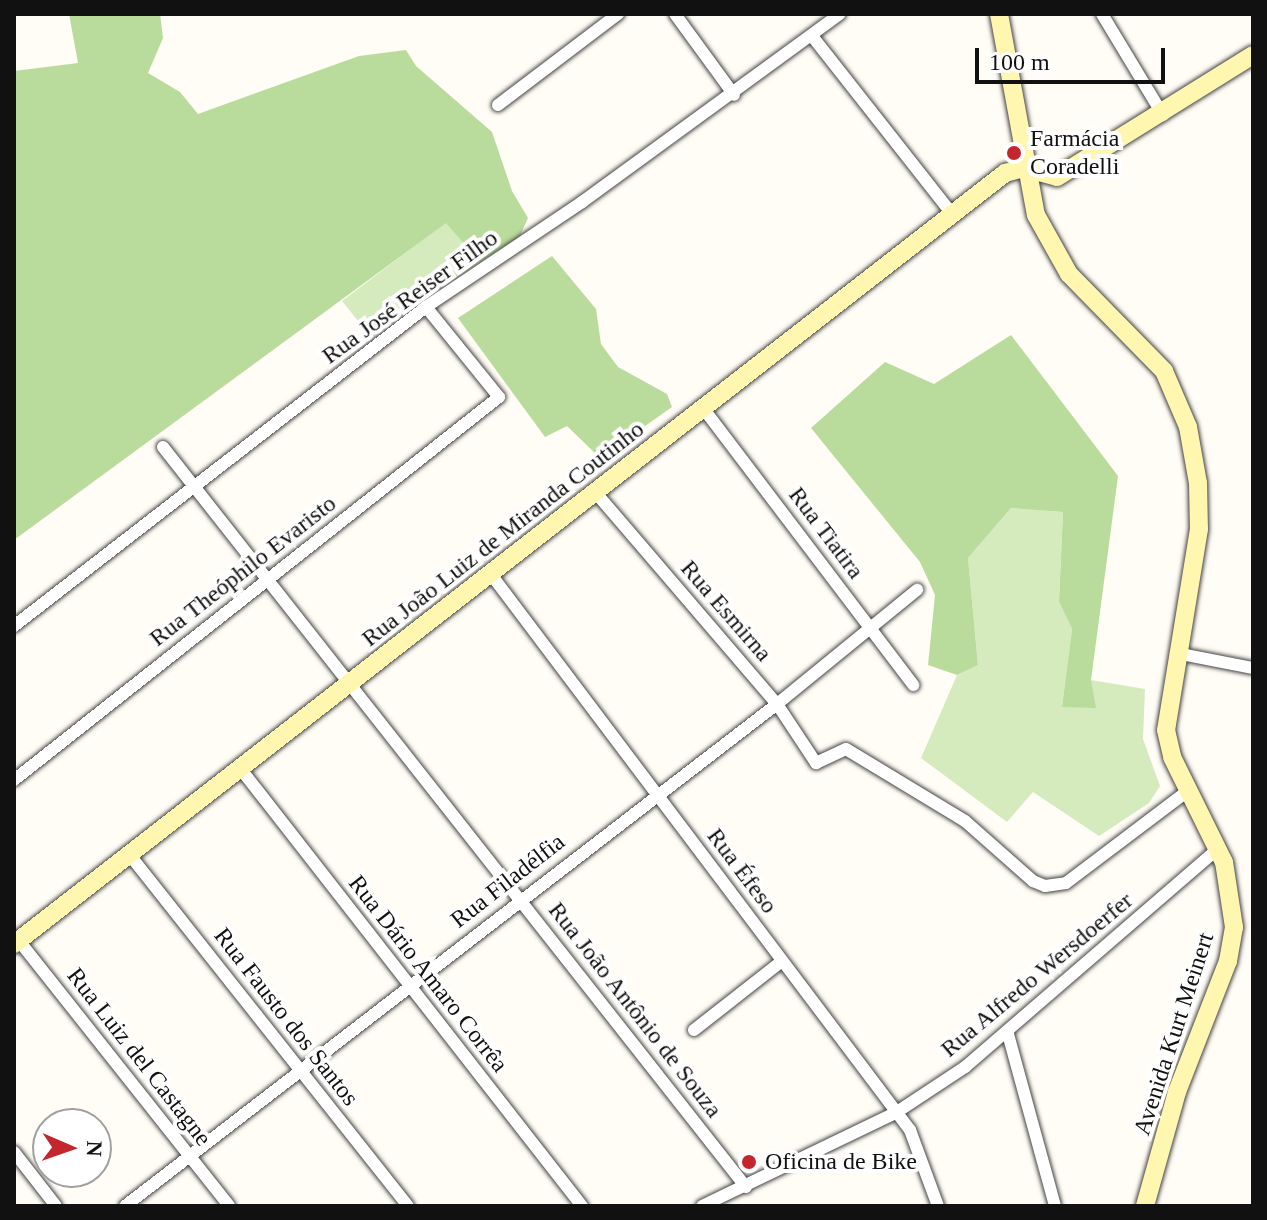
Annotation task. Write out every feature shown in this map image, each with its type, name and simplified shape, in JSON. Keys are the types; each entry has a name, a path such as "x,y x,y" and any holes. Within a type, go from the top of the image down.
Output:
{"main road":[{"path":"999,14 1024,168 1057,177"},
{"path":"1041,225 1042,200 1057,177 1163,115 1253,55"},
{"name":"Rua João Luiz de Miranda Coutinho","path":"16,940 1005,173 1024,168"},
{"name":"Avenida Kurt Meinert","path":"1024,168 1041,225 1069,274 1164,371 1188,427 1199,529 1176,653 1166,730 1189,790 1219,848 1233,893 1231,945 1177,1092 1145,1206"}],"street":[{"path":"498,105 618,14"},
{"path":"675,14 734,95"},
{"name":"Rua José Reiser Filho","path":"14,626 426,307 734,95 840,14"},
{"path":"1102,14 1163,115"},
{"path":"812,36 952,214"},
{"name":"Rua Theóphilo Evaristo","path":"14,780 499,397 426,307"},
{"name":"Rua Tiatira","path":"703,408 913,685"},
{"name":"Rua João Antônio de Souza","path":"163,447 746,1187"},
{"name":"Rua Esmirna","path":"596,493 777,704 816,763 846,749 965,821 1045,886 1066,883 1189,790"},
{"name":"Rua Éfeso","path":"490,573 897,1112 921,1150 938,1206"},
{"name":"Rua Filadélfia","path":"125,1206 656,793 777,704 917,590"},
{"path":"1176,653 1253,668"},
{"name":"Rua Dário Amaro Corrêa","path":"240,768 582,1206"},
{"name":"Rua Alfredo Wersdoerfer","path":"702,1206 897,1112 1008,1034 1219,848"},
{"name":"Rua Fausto dos Santos","path":"129,854 408,1206"},
{"name":"Rua Luiz del Castagne","path":"16,940 229,1206"},
{"path":"694,1030 782,961"},
{"path":"1008,1034 1055,1206"},
{"path":"14,1152 56,1206"}],"green space":[{"path":"69,14 160,14 163,38 148,73 180,92 198,114 359,56 406,50 416,66 492,132 512,191 528,218 520,236 480,262 446,223 14,540 14,71 78,63"},
{"path":"446,222 480,262 371,337 342,301"},
{"path":"552,256 596,309 601,344 618,367 667,394 672,407 600,458 567,426 545,437 458,318"},
{"path":"1011,335 1118,476 1091,680 1096,708 1062,707 1072,629 1059,601 1063,512 1011,508 968,558 978,665 957,675 928,665 935,595 920,562 811,428 885,362 934,384"},
{"path":"1011,508 1063,512 1059,600 1072,629 1062,707 1091,680 1145,689 1143,739 1160,786 1149,803 1099,836 1033,792 1007,822 921,758 957,675 978,665 968,558"}],"place":[{"name":"Farmácia Coradelli","path":"1014,153"},
{"name":"Oficina de Bike","path":"749,1162"}]}
